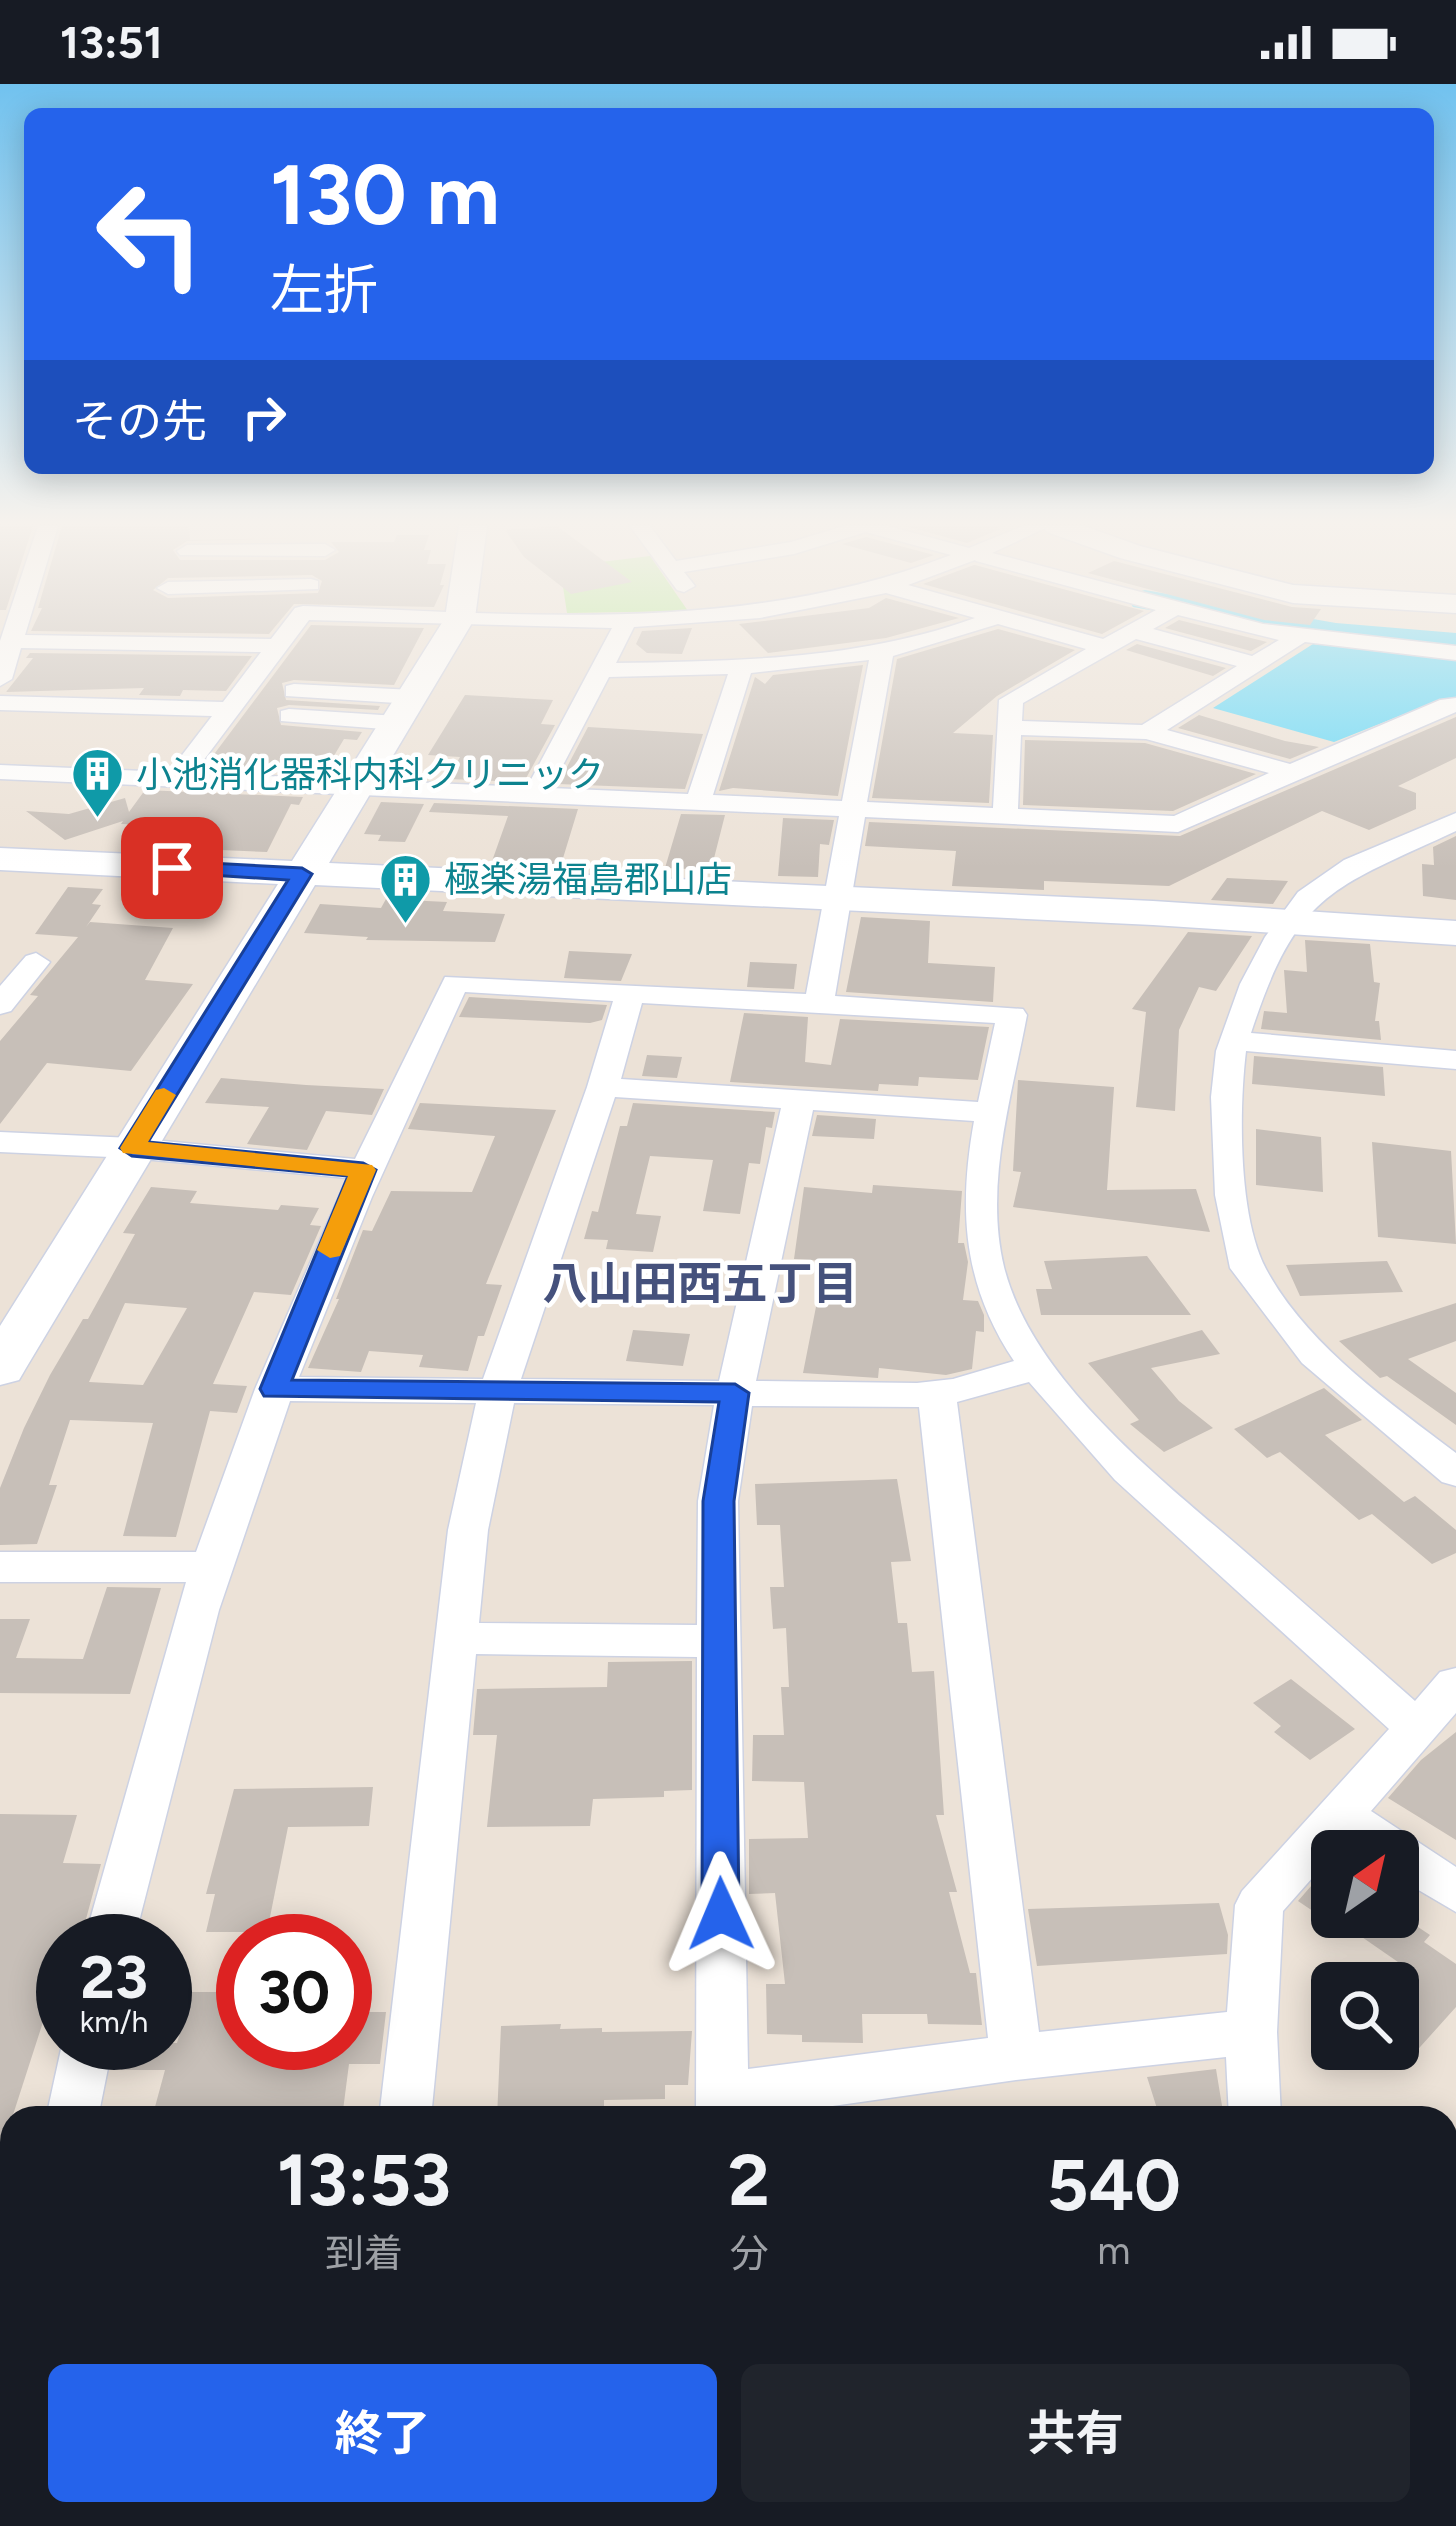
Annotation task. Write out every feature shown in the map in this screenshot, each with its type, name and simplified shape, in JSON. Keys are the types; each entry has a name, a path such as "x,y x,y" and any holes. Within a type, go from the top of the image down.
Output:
{"street":[{"path":"0,679 7,640"},
{"path":"254,640 277,646"},
{"path":"177,778 282,640"},
{"path":"0,1368 447,640"},
{"path":"535,795 616,640"},
{"path":"600,670 742,667 882,653 937,640"},
{"path":"1080,640 1105,647"},
{"path":"1005,815 1011,700 1117,640"},
{"path":"1167,640 1257,664"},
{"path":"1147,732 1294,640"},
{"path":"1329,640 1456,652"},
{"path":"819,1003 882,653"},
{"path":"698,803 742,667"},
{"path":"0,703 230,709"},
{"path":"292,704 405,710"},
{"path":"0,772 1178,824 1456,705"},
{"path":"1012,728 1147,732 1292,772"},
{"path":"1449,828 1322,884 1290,921 1234,1041 1229,1078 1230,1212 1240,1253 1275,1309 1320,1360 1456,1473"},
{"path":"0,859 840,898 1456,933"},
{"path":"0,960 36,962 0,1005"},
{"path":"116,1914 212,1567 274,1389 363,1170 455,983 1012,1016 980,1208 988,1271 1037,1367 1126,1469 1415,1727"},
{"path":"406,2106 468,1530 497,1393 603,1087 630,992"},
{"path":"1234,1041 1455,1064"},
{"path":"603,1087 994,1113"},
{"path":"722,2106 718,1501 735,1393 799,1100"},
{"path":"0,1142 132,1148 363,1170"},
{"path":"274,1389 938,1394 1037,1367"},
{"path":"938,1394 1016,2056"},
{"path":"0,1567 212,1567"},
{"path":"455,1638 718,1641"},
{"path":"1254,2106 1251,2032 1259,1905 1456,1684"},
{"path":"1339,1814 1363,1830"},
{"path":"1419,1867 1456,1892"},
{"path":"728,2106 1016,2056 1251,2032"},
{"path":"74,2106 81,2070"}],"water":[{"path":"1313,644 1456,658 1456,701 1442,699 1334,742 1213,708"}],"building":[{"path":"300,640 418,640 394,685 282,683 286,700 380,706 378,710 277,708 281,725 362,732 357,740 344,739 323,774 203,769"},
{"path":"638,640 687,640 682,654 647,653 636,644"},
{"path":"755,640 871,640 768,653"},
{"path":"961,640 1038,640 1075,650 997,696 953,733 993,735 989,803 872,798 897,659"},
{"path":"1210,640 1267,642 1251,651"},
{"path":"1137,644 1226,668 1213,676 1126,650"},
{"path":"30,653 252,656 226,691 183,690 180,696 139,695 144,688 6,692 33,658 26,658"},
{"path":"863,665 838,796 719,791 755,677 765,684 773,675"},
{"path":"465,695 553,700 541,724 555,725 524,782 448,779 460,757 428,755"},
{"path":"1199,715 1319,747 1290,759 1178,728"},
{"path":"1456,717 1456,758 1398,786 1416,793 1416,809 1369,830 1322,811 1169,886 1044,881 1044,890 952,886 956,851 865,846 869,822 1180,836"},
{"path":"588,727 703,734 685,789 558,784"},
{"path":"1025,740 1145,743 1256,774 1173,811 1023,805"},
{"path":"145,790 303,797 299,805 291,804 267,852 197,849 210,827 121,824 123,821 65,840 26,811 69,814 125,798 129,812"},
{"path":"381,802 424,804 405,842 378,841 381,835 364,834"},
{"path":"434,803 578,809 560,868 491,864 508,816 429,812"},
{"path":"681,814 725,815 711,870 665,868"},
{"path":"783,818 834,820 829,845 820,844 818,877 778,876"},
{"path":"1456,836 1456,900 1423,896 1422,864 1434,865 1433,847"},
{"path":"1227,878 1288,881 1273,904 1211,900"},
{"path":"68,887 103,889 92,904 101,905 86,927 90,922 173,928 145,980 193,984 131,1071 47,1063 0,1124 0,1041 38,996 30,995 78,937 35,934"},
{"name":"極楽湯福島郡山店","path":"386,899 447,902 443,911 505,914 495,942 366,940 368,937 304,933 320,904 381,908"},
{"path":"861,917 930,921 928,963 995,967 993,1002 846,992"},
{"path":"1188,932 1252,936 1216,991 1199,987 1179,1030 1175,1111 1136,1107 1146,1012 1132,1009"},
{"path":"1305,940 1370,944 1374,982 1380,983 1375,1021 1379,1021 1381,1040 1261,1029 1264,1011 1287,1013 1284,970 1307,972"},
{"path":"569,951 632,954 621,981 564,978"},
{"path":"750,962 797,964 794,989 747,987"},
{"path":"469,997 607,1005 602,1020 590,1023 459,1017"},
{"path":"744,1013 808,1017 805,1062 831,1065 840,1019 989,1027 978,1080 919,1077 918,1086 879,1084 878,1091 730,1082"},
{"path":"647,1055 682,1057 677,1078 642,1076"},
{"path":"1254,1056 1383,1067 1385,1096 1252,1084"},
{"path":"221,1078 384,1089 372,1115 326,1111 307,1150 247,1144 269,1107 205,1103"},
{"path":"1018,1080 1114,1087 1107,1190 1196,1189 1210,1232 1013,1207 1021,1172 1013,1171"},
{"path":"420,1103 556,1110 486,1284 502,1285 484,1336 478,1336 468,1371 419,1367 423,1355 369,1351 361,1372 308,1368 363,1230 372,1231 391,1191 472,1192 495,1136 408,1129"},
{"path":"633,1103 775,1112 772,1128 766,1127 760,1164 749,1163 740,1214 703,1211 713,1160 650,1156 636,1214 661,1216 653,1252 606,1249 608,1240 584,1239 592,1211 598,1212 620,1126 627,1126"},
{"path":"817,1115 876,1119 874,1139 812,1136"},
{"path":"1256,1129 1321,1137 1323,1192 1256,1185"},
{"path":"1372,1142 1451,1151 1456,1244 1378,1237"},
{"path":"873,1185 962,1191 958,1243 964,1243 968,1262 963,1300 978,1301 984,1315 984,1332 976,1331 972,1369 946,1375 879,1368 878,1378 803,1373 825,1261 794,1259 804,1187 872,1193"},
{"path":"151,1187 197,1191 190,1203 319,1208 310,1225 321,1226 291,1295 254,1292 213,1384 247,1386 237,1413 210,1411 176,1537 123,1536 153,1423 70,1420 49,1485 57,1485 37,1544 0,1545 0,1488 50,1375 83,1319 88,1319 135,1234 123,1233","holes":["125,1303 187,1308 143,1385 89,1382"]},
{"path":"1147,1256 1191,1315 1041,1315 1036,1289 1052,1289 1044,1261"},
{"path":"1387,1261 1403,1292 1300,1296 1286,1265"},
{"path":"1456,1303 1456,1341 1408,1359 1456,1393 1456,1425 1387,1376 1380,1378 1339,1341"},
{"path":"633,1330 690,1334 683,1366 626,1361"},
{"path":"1202,1330 1220,1354 1151,1368 1179,1401 1213,1428 1164,1452 1130,1424 1139,1420 1088,1363"},
{"path":"1324,1388 1362,1420 1325,1435 1404,1502 1415,1496 1456,1530 1456,1553 1432,1564 1372,1514 1359,1520 1280,1452 1267,1458 1234,1429"},
{"path":"897,1479 911,1561 891,1562 898,1623 907,1623 912,1672 934,1671 944,1815 936,1815 957,1892 949,1892 970,1973 976,1973 982,2025 928,2024 927,2014 862,2014 863,2043 802,2042 802,2035 767,2034 766,1984 785,1984 775,1893 749,1894 749,1839 808,1838 804,1782 752,1781 753,1735 784,1735 781,1687 789,1687 786,1628 773,1629 770,1587 784,1587 780,1525 757,1525 755,1484"},
{"path":"107,1587 161,1588 130,1694 0,1693 0,1619 30,1619 16,1658 83,1659"},
{"path":"692,1661 692,1790 664,1791 664,1797 593,1799 590,1826 487,1827 497,1735 473,1735 477,1689 607,1687 608,1662"},
{"path":"1291,1679 1355,1729 1310,1760 1274,1732 1281,1726 1253,1703"},
{"path":"1456,1732 1456,1840 1388,1798 1421,1760"},
{"path":"373,1787 369,1826 288,1827 271,1914 216,1914 216,1932 206,1932 215,1894 206,1894 234,1789"},
{"path":"0,1814 77,1815 63,1863 101,1864 87,1914 36,1914 36,2044 16,2106 0,2106"},
{"path":"1311,1886 1311,1910 1298,1901"},
{"path":"1219,1903 1228,1935 1227,1954 1037,1966 1028,1909"},
{"path":"1419,1928 1430,1935 1424,1942 1456,1964 1456,2007 1419,2048 1419,1962 1398,1962 1363,1938 1419,1938"},
{"path":"192,1992 216,1992 216,2070 348,2070 344,2106 155,2106 165,2070 192,2070"},
{"path":"372,2012 386,2012 380,2064 372,2064"},
{"path":"501,2026 692,2031 688,2085 665,2085 665,2099 604,2100 604,2106 498,2106"},
{"path":"1216,2069 1222,2106 1156,2106 1147,2077"}],"waterway":[{"path":"1412,640 1456,644"}],"slow traffic":[{"path":"164,1095 132,1148 363,1170 330,1250"}],"place":[{"name":"小池消化器科内科クリニック","path":"97,820"},
{"name":"極楽湯福島郡山店","path":"405,925"}],"district":[{"name":"八山田西五丁目","path":"700,1283"}],"route":[{"path":"172,868 302,874 132,1148 363,1170 274,1389 735,1393 718,1501 721,1914"}]}
